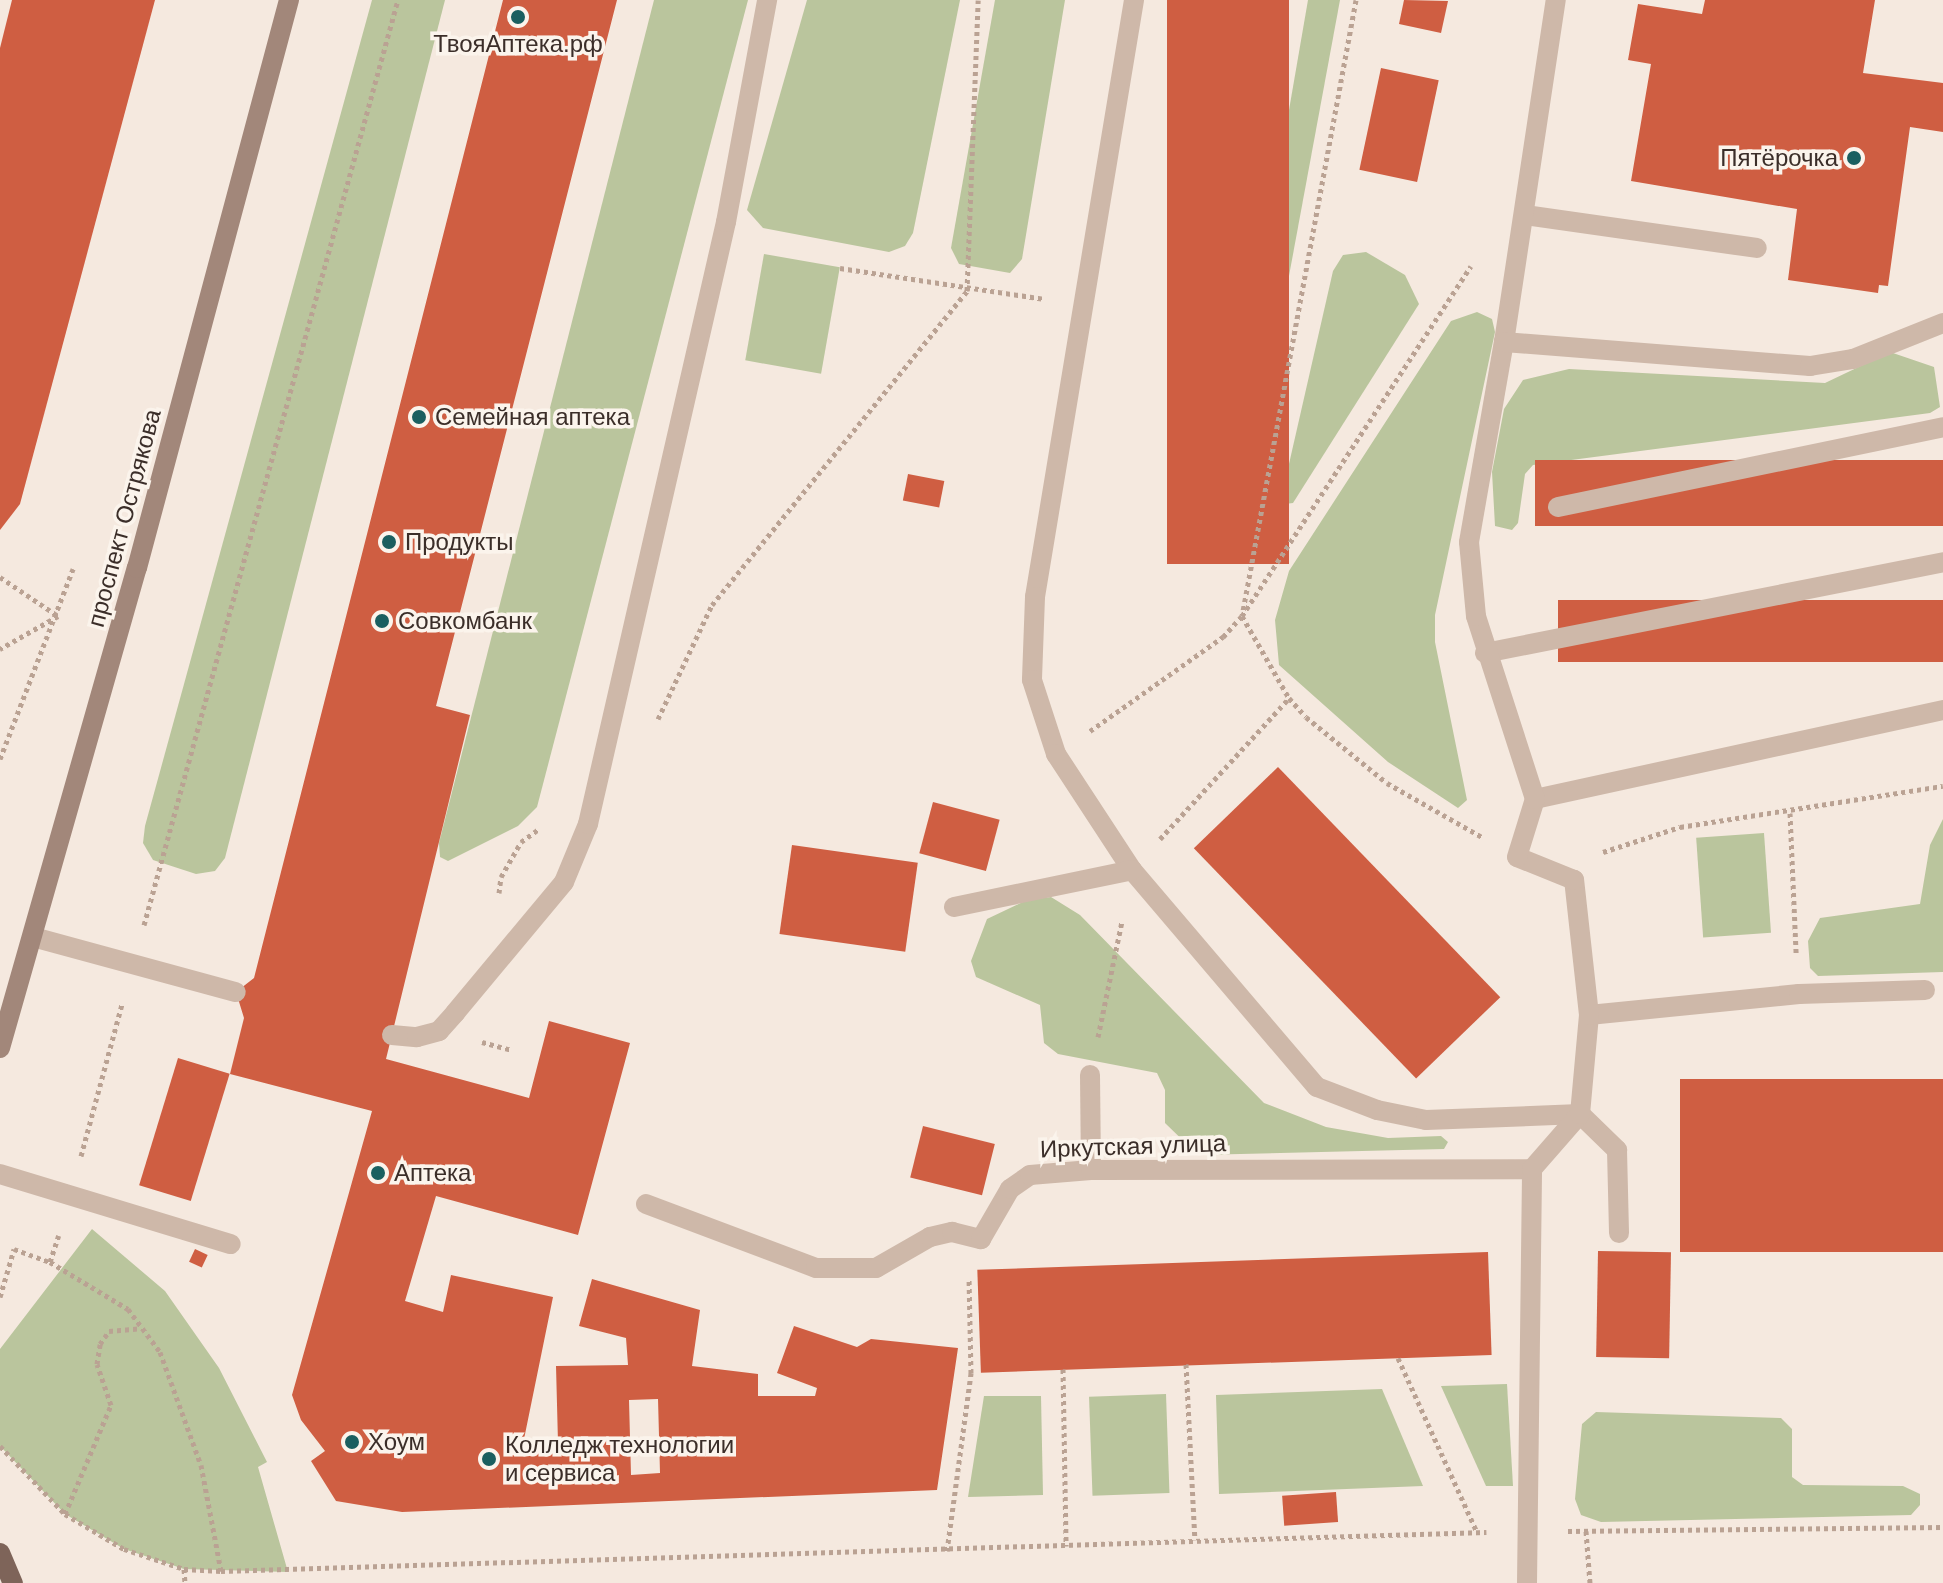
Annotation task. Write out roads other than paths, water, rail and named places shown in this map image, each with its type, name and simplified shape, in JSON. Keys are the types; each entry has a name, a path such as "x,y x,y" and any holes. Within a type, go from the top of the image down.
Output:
{"main road":[{"name":"проспект Острякова","path":"0,1048 289,0"},
{"path":"0,1553 13,1583"}],"lane":[{"path":"392,1035 417,1037 439,1031 564,882 588,824 726,222 767,0"},
{"path":"1134,0 1030,645 1032,680 1056,754 1132,870 1317,1087 1377,1110 1426,1120 1580,1114 1617,1150 1619,1233"},
{"path":"1527,1583 1532,1169 1580,1114 1589,1015 1574,880 1517,857 1535,799 1485,653 1469,542 1525,215 1556,0"},
{"path":"1525,215 1757,248"},
{"path":"1504,342 1810,366 1853,359 1943,323"},
{"path":"1558,507 1943,427"},
{"path":"1485,653 1943,562"},
{"path":"1535,799 1943,710"},
{"path":"954,907 1132,870"},
{"path":"33,937 236,992"},
{"path":"1589,1015 1799,994 1925,990"},
{"path":"1090,1075 1091,1170"},
{"name":"Иркутская улица","path":"646,1204 816,1268 876,1268 930,1237 952,1232 981,1239 1010,1189 1030,1175 1091,1170 1532,1169"},
{"path":"0,1174 231,1244"}],"place":[{"name":"ТвояАптека.рф","path":"518,17"},
{"name":"Пятёрочка","path":"1854,158"},
{"name":"Семейная аптека","path":"419,417"},
{"name":"Продукты","path":"389,542"},
{"name":"Совкомбанк","path":"382,621"},
{"name":"Аптека","path":"378,1173"},
{"name":"Хоум","path":"352,1442"},
{"name":"Колледж технологии и сервиса","path":"489,1459"}]}
